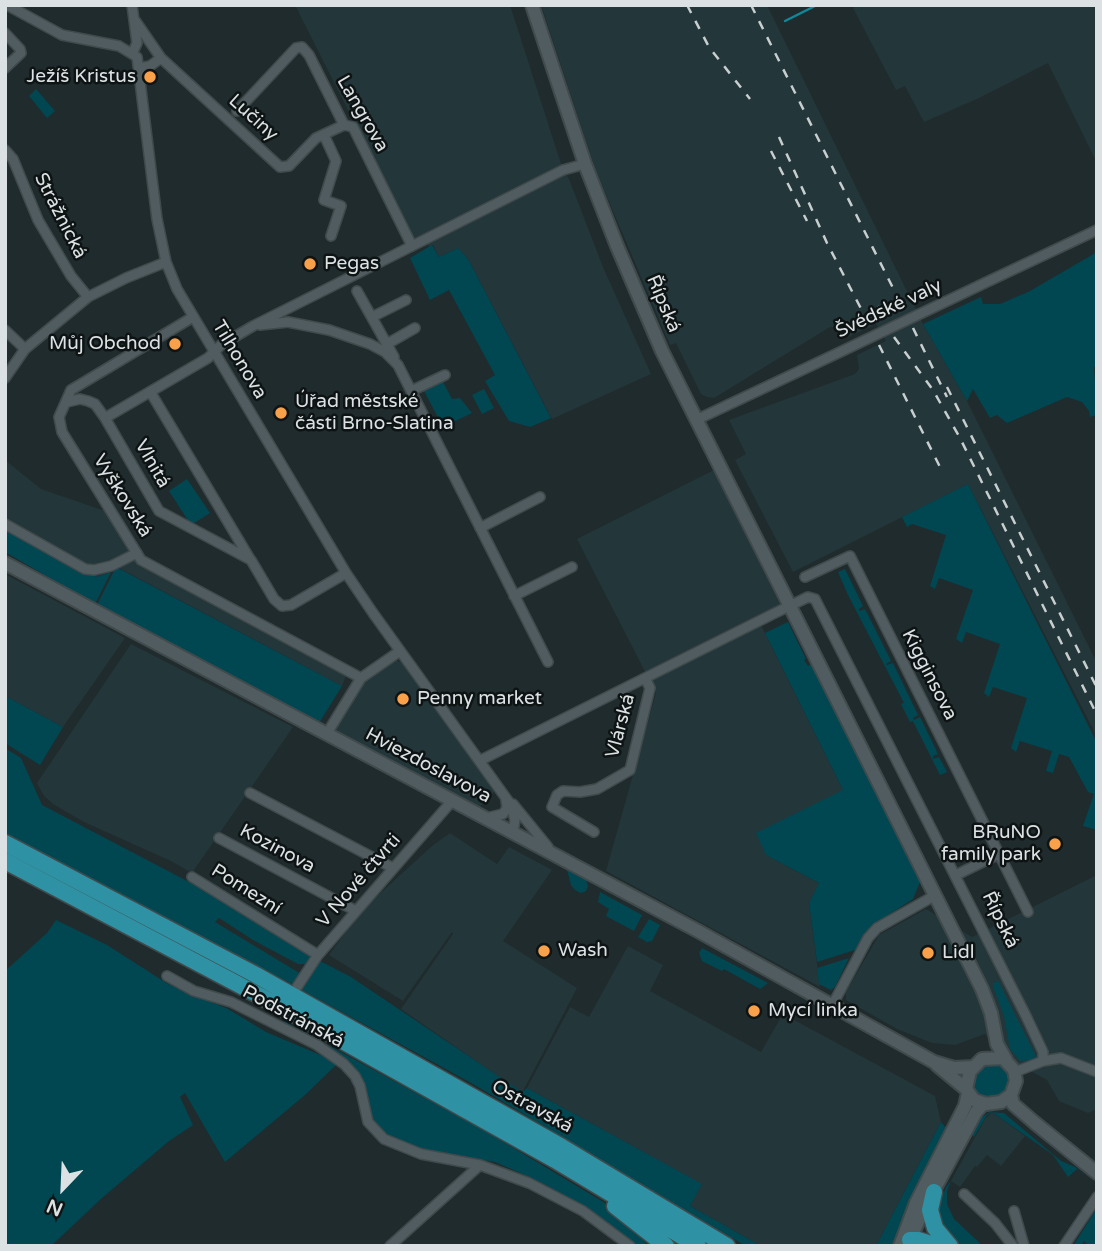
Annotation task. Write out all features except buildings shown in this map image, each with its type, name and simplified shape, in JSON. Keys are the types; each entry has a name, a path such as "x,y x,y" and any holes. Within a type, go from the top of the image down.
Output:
{"highway":[{"name":"Ostravská","path":"5,843 256,975 562,1147 727,1246"},
{"name":"Ostravská","path":"5,862 298,1016 555,1160 698,1246"},
{"path":"555,1160 666,1246"},
{"path":"931,1186 930,1210 935,1228 950,1246"},
{"path":"908,1241 918,1240 937,1246"}],"main road":[{"name":"Řípská","path":"533,5 585,164 662,351 982,989 994,1025 997,1044 1006,1060"},
{"name":"Hviezdoslavova","path":"5,563 513,832 833,1004 934,1062 954,1068 973,1067"},
{"path":"986,1058 994,1025"},
{"path":"908,1241 965,1106 968,1077 973,1067 986,1058 1006,1060 1015,1072 1016,1081 1011,1095 1013,1104 1097,1173"},
{"path":"934,1062 975,1100 983,1104 999,1103 1008,1106 1035,1123"},
{"path":"999,1103 1011,1095"},
{"path":"908,1241 916,1203 931,1186 983,1104"}],"street":[{"name":"Tilhonova","path":"132,5 137,43 133,52 140,68 157,219 166,262 177,289 346,573 505,795 534,833 557,856"},
{"path":"6,6 62,35 119,46 133,52"},
{"name":"Lučiny","path":"134,19 161,58 280,167 289,166 316,138 344,125"},
{"path":"5,33 21,52 18,58 5,68"},
{"name":"Langrova","path":"237,111 296,48 302,47 309,55 344,125 353,127 412,246"},
{"path":"140,68 161,58"},
{"path":"324,135 336,161 324,201 341,206 331,236"},
{"name":"Strážnická","path":"5,150 13,159 38,220 71,276 88,297"},
{"path":"105,418 208,358 214,351 253,326 563,170 585,164"},
{"name":"Švédské valy","path":"696,420 1097,230"},
{"path":"5,378 25,349 88,297 166,262"},
{"path":"358,290 548,662"},
{"path":"372,317 406,300"},
{"path":"67,402 71,390 193,317"},
{"path":"253,326 288,322 329,330 370,344 385,352 398,365"},
{"path":"387,344 415,328"},
{"path":"5,330 25,349"},
{"path":"370,344 380,331"},
{"path":"411,391 445,375"},
{"name":"Vlnitá","path":"151,393 274,599 282,606 291,605 346,573"},
{"name":"Vlnitá","path":"67,402 80,398 95,404 159,511 251,560"},
{"name":"Vyškovská","path":"67,402 59,416 62,432 141,560 361,678"},
{"path":"480,528 540,497"},
{"path":"5,524 85,569 111,566 136,553"},
{"name":"Kigginsova","path":"805,577 850,556 1028,912"},
{"path":"514,596 572,567"},
{"name":"Řípská","path":"788,606 808,597 818,601 1026,1016 1043,1052 1043,1060"},
{"name":"Vlárská","path":"481,760 788,606"},
{"path":"326,735 361,678 400,651"},
{"name":"Vlárská","path":"594,832 552,807 557,795 563,791 597,789 630,770 650,688 645,678"},
{"path":"250,793 393,868"},
{"name":"Tilhonova","path":"505,795 514,813 513,832"},
{"path":"486,818 503,814 507,805 505,795"},
{"name":"V Nové čtvrti","path":"297,987 318,955 452,801"},
{"name":"Kozinova","path":"219,838 356,911"},
{"path":"956,875 999,854"},
{"name":"Pomezní","path":"192,877 318,955"},
{"path":"833,1004 868,938 877,928 934,896"},
{"name":"Podstránská","path":"167,976 194,991 231,1002 278,1022 317,1045 350,1070 360,1086 368,1122 384,1139 421,1154 480,1165 529,1183 583,1212 630,1246"},
{"path":"1015,1072 1043,1060 1061,1058 1097,1072"},
{"path":"390,1246 480,1165"},
{"path":"964,1194 995,1223 1013,1246 1023,1242 1014,1211"},
{"path":"1064,1246 1097,1197"}],"shaded area":[{"path":"295,5 510,5 563,170 651,374 552,419 468,259 458,248 439,257 433,245 429,247 423,235 413,239"},
{"path":"541,5 767,5 923,324 967,401 1097,663 1097,737 968,484 793,572 735,460 746,454 729,420 855,374 859,369 857,355 886,341 876,324 848,337 839,327 830,327 714,398 701,394 676,343 670,345 595,169"},
{"path":"856,5 1097,5 1097,163 1048,63 924,122 905,86 896,90 853,8"},
{"path":"36,89 55,111 47,118 29,96"},
{"path":"432,245 439,257 458,248 468,259 551,418 530,427 509,421 485,381 495,375 449,290 430,300 410,258"},
{"path":"1097,252 1097,366 1094,367 1097,415 1090,417 1082,402 1067,397 1007,423 997,415 990,418 973,389 967,401 923,324 981,297 983,304 1000,304 1030,291"},
{"path":"442,380 452,399 460,398 472,413 443,427 423,389"},
{"path":"484,389 494,408 482,414 472,395"},
{"path":"5,460 41,489 105,511 146,560 349,668 342,686 117,567 96,577 5,526"},
{"path":"714,470 780,605 758,619 843,790 766,855 819,883 809,903 820,987 606,871 656,693 577,539"},
{"path":"187,479 210,513 191,525 169,491"},
{"path":"968,484 1097,743 1097,830 1083,826 1094,794 1088,792 1069,757 1059,754 1053,773 1046,771 1052,751 1020,741 1016,752 1011,748 1027,698 993,687 989,697 984,693 1000,644 966,632 962,643 956,639 973,590 939,578 935,589 930,586 946,535 912,524 907,527 902,517"},
{"path":"5,526 96,577 111,572 95,604 5,552"},
{"path":"116,567 342,686 319,723 96,607"},
{"path":"845,569 863,606 859,611 865,609 891,661 886,664 893,663 918,715 914,720 920,717 938,754 933,756 933,759 939,757 947,772 940,775 913,721 910,722 901,704 904,703 838,572"},
{"path":"5,574 125,638 63,727 5,696"},
{"path":"788,622 806,659 804,660 808,666 811,664 920,882 913,899 870,927 855,950 817,962 809,903 819,883 766,855 756,833 843,790 765,633"},
{"path":"131,644 293,727 192,873 84,822 53,804 44,796 37,783"},
{"path":"393,660 402,662 495,791 478,809 337,733 337,726 364,681"},
{"path":"5,696 63,727 40,765 5,743"},
{"path":"5,748 21,758 42,805 189,882 192,879 314,957 305,964 298,964 219,918 215,922 301,974 294,985 5,835"},
{"path":"450,833 497,864 509,847 552,870 503,941 577,988 522,1093 401,1009 452,932 403,1001 329,955 362,910"},
{"path":"567,870 586,880 586,891 581,893 575,890"},
{"path":"1097,875 1097,1109 1088,1113 1059,1101 1047,1080 1014,1062 985,1034 955,1045 932,1043 897,1029 846,1000 846,992 879,935 926,909 972,937"},
{"path":"600,892 642,915 634,931 606,916 609,909 598,902"},
{"path":"649,919 660,925 652,941 647,942 638,937"},
{"path":"56,920 107,945 168,984 228,1009 266,1032 327,1056 337,1064 305,1095 225,1162 185,1093 180,1097 193,1125 169,1141 102,1198 51,1246 5,1246 5,971 47,933"},
{"path":"628,946 663,965 650,991 761,1052 783,1014 935,1096 941,1122 876,1246 761,1246 690,1206 701,1184 527,1088 570,1007 589,1017"},
{"path":"702,948 768,983 760,989 724,969 722,971 702,961 699,953"},
{"path":"849,958 835,987 831,990 819,984 817,968"},
{"path":"320,961 351,977 522,1092 527,1088 702,1184 690,1206 761,1246 746,1246 473,1084 300,989"},
{"path":"998,981 1037,1058 1033,1060 1020,1061 1010,1049 1004,1016 993,986 993,983"},
{"path":"284,1021 482,1129 605,1203 632,1227 648,1246 637,1246 585,1206 495,1162 421,1149 383,1133 370,1119 348,1063 283,1024"},
{"path":"992,1061 1008,1071 1008,1087 999,1096 979,1098 971,1086 973,1079 977,1071"},
{"path":"990,1112 974,1137 972,1135 982,1117"},
{"path":"992,1112 1025,1136 1001,1166 987,1155 960,1187 951,1181 985,1119"},
{"path":"992,1112 1004,1113 1061,1161 1075,1167 1095,1183 1077,1169 1068,1177 1053,1155"},
{"path":"941,1122 947,1129 896,1246 876,1246"},
{"path":"951,1181 947,1191 947,1204 954,1219 983,1246 960,1246 944,1229 938,1208"},
{"path":"1097,1208 1097,1243 1089,1246 1084,1241 1084,1246 1073,1246"}],"waterway":[{"path":"785,21 817,5"}],"railway":[{"path":"687,5 709,47 750,99"},
{"path":"751,5 904,310"},
{"path":"779,137 827,243 870,326"},
{"path":"771,151 807,221"},
{"path":"878,306 885,319"},
{"path":"913,328 947,397"},
{"path":"894,337 933,390 960,438 1097,715"},
{"path":"879,345 942,471"},
{"path":"947,387 1097,688"}],"place":[{"name":"Ježíš Kristus","path":"150,77"},
{"name":"Pegas","path":"310,264"},
{"name":"Můj Obchod","path":"175,344"},
{"name":"Úřad městské části Brno-Slatina","path":"281,413"},
{"name":"Penny market","path":"403,699"},
{"name":"BRuNO family park","path":"1055,844"},
{"name":"Wash","path":"544,951"},
{"name":"Lidl","path":"928,953"},
{"name":"Mycí linka","path":"754,1011"}]}
